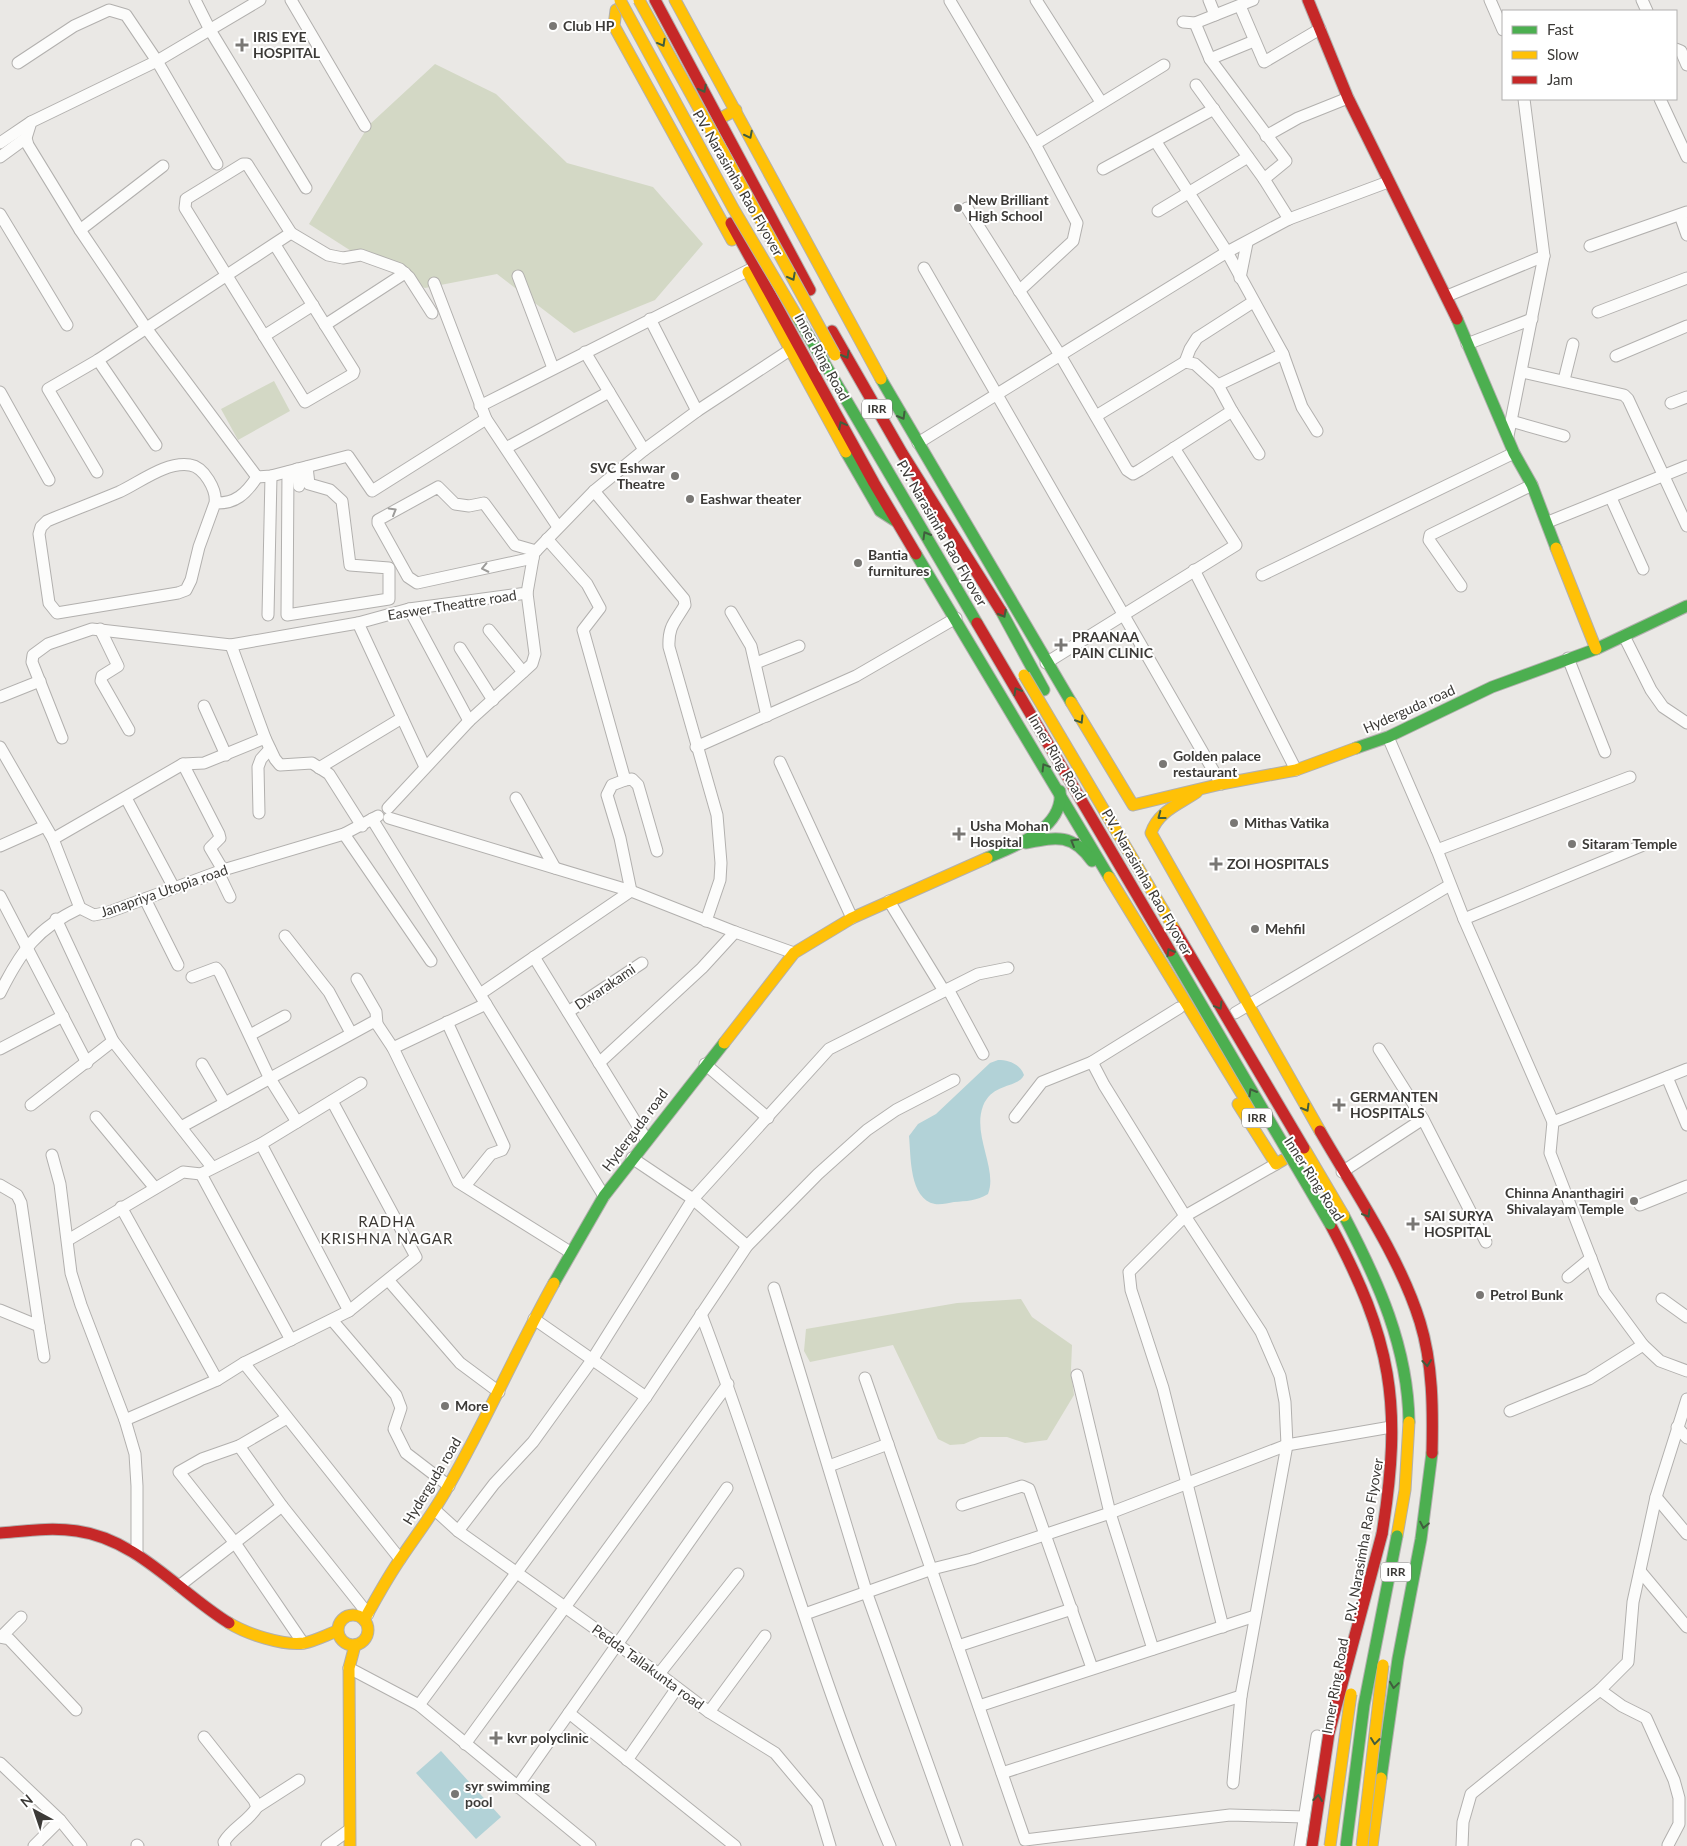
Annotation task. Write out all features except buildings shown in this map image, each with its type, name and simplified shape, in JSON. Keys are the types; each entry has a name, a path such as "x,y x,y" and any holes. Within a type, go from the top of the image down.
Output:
{"main road":[{"name":"P.V. Narasimha Rao Flyover","path":"639,0 840,365 968,580"},
{"name":"Inner Ring Road","path":"655,0 831,329 902,453 994,598 1033,672 1235,1013 1330,1179 1394,1299 1412,1360 1417,1424 1413,1491 1400,1537"},
{"path":"675,0 736,110 817,265 1046,663"},
{"path":"1308,0 1348,98 1388,182 1447,296 1514,453 1532,485 1596,649"},
{"name":"P.V. Narasimha Rao Flyover","path":"615,3 1360,1279 1381,1336 1393,1396 1394,1458 1349,1704 1329,1846"},
{"name":"Inner Ring Road","path":"615,3 751,269 794,347 1280,1162 1328,1226 1357,1280 1369,1308 1385,1366 1392,1427 1391,1457 1380,1534"},
{"path":"719,119 736,110"},
{"name":"Hyderguda road","path":"1046,663 1132,805 1221,784 1296,770 1388,737 1492,687 1596,649 1687,606"},
{"name":"P.V. Narasimha Rao Flyover","path":"1003,640 1344,1216 1379,1283 1396,1331 1408,1394 1409,1458 1400,1537 1364,1704 1348,1846"},
{"path":"1201,789 1183,804 1158,816 1152,824 1151,833 1386,1247 1416,1314 1424,1337 1433,1414 1433,1465 1429,1497 1396,1671 1372,1846"},
{"name":"Hyderguda road","path":"366,1617 400,1559 435,1510 449,1486 499,1392 534,1319 570,1252 604,1196 646,1139 794,952 852,918 1015,846 1042,829 1054,817 1061,801 1060,791"},
{"path":"1015,846 1054,837 1069,838 1085,849 1179,1008 1280,1162"},
{"path":"1330,1179 1342,1172"},
{"path":"0,1533 53,1528 100,1536 137,1554 204,1608 238,1630 273,1641 304,1643 337,1631"},
{"path":"1312,1846 1329,1733 1380,1534 1400,1537 1362,1846"},
{"path":"347,1616 366,1617 367,1634 361,1643 355,1645 342,1641 337,1631 339,1622 347,1616"},
{"path":"350,1846 349,1668 355,1645"}],"street":[{"path":"194,0 210,30 306,188"},
{"path":"0,142 30,122 157,61 260,0"},
{"path":"290,0 365,126"},
{"path":"1036,0 1100,102"},
{"path":"1209,0 1215,15"},
{"path":"1252,0 1240,6 1189,23 1210,59 1286,161 1264,179"},
{"path":"1490,0 1502,28"},
{"path":"950,2 1035,144 1077,223 1073,241 1019,291"},
{"path":"1240,6 1264,62 1320,29"},
{"path":"18,63 74,26 109,10 126,15 157,61 217,164"},
{"path":"1210,59 1254,41"},
{"path":"1677,49 1681,51 1687,65"},
{"path":"1035,144 1100,102 1164,65"},
{"path":"1196,85 1264,179 1289,218"},
{"path":"1266,136 1298,118 1348,98"},
{"path":"1508,436 1544,256 1524,100"},
{"path":"1660,100 1687,157"},
{"path":"1104,169 1214,109"},
{"path":"0,157 26,138 30,122"},
{"path":"26,138 80,230 146,328 258,477"},
{"path":"1156,142 1227,252 1283,354 1302,407 1317,431"},
{"path":"1158,211 1248,157"},
{"path":"274,245 354,371 353,374 307,402 302,398 186,208 186,199 243,164 247,164 291,233 328,256 343,258 362,254 400,268 432,313"},
{"path":"80,230 163,166"},
{"path":"918,443 995,393 1227,252 1247,243 1289,218 1388,182"},
{"path":"967,208 1060,355 1127,470 1133,474 1232,411"},
{"path":"1590,246 1684,213 1687,235"},
{"path":"0,214 67,325"},
{"path":"97,472 48,389 98,360 291,233"},
{"path":"1240,278 1247,243"},
{"path":"1447,296 1544,256"},
{"path":"924,268 1221,784"},
{"path":"480,406 751,269"},
{"path":"325,324 405,274"},
{"path":"518,276 553,368"},
{"path":"1598,312 1687,278"},
{"path":"434,283 486,419 558,526"},
{"path":"1096,416 1185,362 1197,338 1253,302"},
{"path":"264,336 313,305"},
{"path":"650,319 697,411"},
{"path":"1467,344 1532,320"},
{"path":"1616,356 1687,326"},
{"path":"534,555 522,547 514,545 489,506 480,503 469,506 454,504 438,487 378,520 408,577 417,583 534,555 558,526 594,491 644,450 697,411 794,347 831,329"},
{"path":"1564,380 1573,344"},
{"path":"585,352 644,450"},
{"path":"1218,385 1283,354"},
{"path":"98,360 156,444"},
{"path":"1185,362 1195,364 1218,385 1259,454"},
{"path":"1522,372 1624,395 1628,399 1687,526"},
{"path":"0,392 49,480"},
{"path":"506,448 609,392"},
{"path":"1671,403 1687,397"},
{"path":"215,503 229,504 240,497 258,477 271,476 348,456 372,491 486,419"},
{"path":"1512,421 1564,436"},
{"path":"1046,663 1194,570 1241,544 1174,448"},
{"path":"1262,575 1514,453"},
{"path":"189,464 200,469 205,476 216,497 215,503 199,547 191,580 186,590 178,593 57,613 52,609 49,603 39,534 41,527 47,521 120,492 168,468 189,464"},
{"path":"1548,522 1687,466"},
{"path":"297,469 299,486 287,615 389,599 389,568 350,565 342,502 330,490 299,486"},
{"path":"297,469 299,486"},
{"path":"268,615 271,476"},
{"path":"1461,586 1429,540 1430,535 1532,485"},
{"path":"594,491 684,599 685,605 671,624 668,634 669,647 696,747 717,815 721,863 720,880 706,921"},
{"path":"1610,498 1643,569"},
{"path":"547,539 587,584 600,608 597,615 586,623 583,630 626,780"},
{"path":"518,560 522,547"},
{"name":"Easwer Theattre road","path":"62,738 32,662 33,655 48,644 72,634 100,629 230,645 358,623 409,609 526,593 534,555"},
{"path":"1194,570 1296,770"},
{"path":"378,817 469,721 532,664 535,654 526,593"},
{"path":"409,609 469,721"},
{"path":"731,612 751,646 767,716"},
{"path":"696,747 856,676 956,618"},
{"path":"358,623 425,767"},
{"path":"100,629 118,666 102,676 101,681 129,730"},
{"path":"489,630 523,672"},
{"path":"1624,636 1651,690 1663,707 1687,723"},
{"path":"230,645 274,759 283,767 294,763 312,763 329,774 378,817 483,999 604,1196"},
{"path":"756,663 799,646"},
{"path":"460,648 493,700"},
{"path":"1568,658 1605,752"},
{"path":"0,697 40,681"},
{"path":"204,706 226,755"},
{"path":"319,768 402,718"},
{"path":"1388,737 1437,850 1464,919 1553,1122 1550,1153 1604,1292 1642,1345 1660,1361 1687,1371"},
{"path":"53,839 183,764 204,763 265,738"},
{"path":"0,747 53,839 80,908"},
{"path":"259,812 258,767 260,759 270,750"},
{"path":"780,762 852,918"},
{"path":"183,764 219,834 220,838 210,848 230,897"},
{"path":"1437,850 1630,777"},
{"path":"631,891 620,838 607,794 612,785 632,779 638,786 658,851"},
{"path":"126,798 174,888"},
{"path":"516,798 555,868"},
{"path":"378,817 631,891 735,932 794,952"},
{"name":"Janapriya Utopia road","path":"0,993 26,947 56,919 80,908 94,915 145,899 221,871 344,834 378,817"},
{"path":"0,846 45,826"},
{"path":"344,834 431,961"},
{"path":"1464,919 1641,846"},
{"path":"1235,1013 1450,885"},
{"path":"393,1048 447,1022 483,999 534,957 631,891"},
{"path":"0,896 87,1063"},
{"path":"145,899 178,966"},
{"path":"889,901 946,990 983,1054"},
{"path":"56,919 114,1041 212,1167"},
{"path":"599,1063 702,968 735,932"},
{"path":"285,936 329,992 351,1033"},
{"path":"534,957 646,1139"},
{"name":"Dwarakami","path":"568,1012 642,962"},
{"path":"192,976 216,968 269,1077 297,1122"},
{"path":"458,1531 494,1484 533,1442 592,1360 693,1199 829,1049 978,974 1008,968"},
{"path":"357,979 376,1012 378,1024 393,1048 458,1182 570,1252"},
{"path":"1015,1117 1042,1082 1092,1062 1179,1008"},
{"path":"0,1049 63,1016"},
{"path":"250,1036 285,1016"},
{"path":"447,1022 504,1146 502,1150 491,1154 465,1186"},
{"path":"180,1127 369,1023 378,1024"},
{"path":"31,1105 114,1041"},
{"path":"1379,1049 1423,1119 1486,1242"},
{"path":"1092,1062 1104,1085 1185,1216 1261,1332 1280,1376 1285,1402 1287,1445 1241,1696 1233,1783"},
{"path":"202,1064 225,1103"},
{"path":"705,1064 768,1118"},
{"path":"1553,1122 1687,1069"},
{"path":"1667,1077 1687,1124"},
{"path":"419,1705 515,1572 646,1397 747,1246 818,1174 867,1130 896,1110 954,1080"},
{"path":"68,1240 183,1172 201,1174 261,1144 361,1083"},
{"path":"125,1420 217,1380 244,1364 350,1310 416,1258 332,1101"},
{"path":"96,1117 155,1188"},
{"path":"1342,1172 1423,1119"},
{"path":"261,1144 350,1310"},
{"path":"52,1154 60,1184 71,1273 80,1305 125,1420 135,1454 137,1554"},
{"path":"632,1158 693,1199 747,1246"},
{"path":"1223,1627 1164,1388 1129,1279 1129,1272 1185,1216 1280,1162"},
{"path":"201,1174 291,1340"},
{"path":"0,1185 17,1195 20,1203 44,1357"},
{"path":"1640,1205 1687,1186"},
{"path":"122,1207 217,1380"},
{"path":"1568,1277 1591,1258"},
{"path":"388,1281 460,1362 499,1392"},
{"path":"774,1288 867,1594 957,1846"},
{"path":"1662,1299 1687,1316"},
{"path":"0,1310 39,1326"},
{"path":"701,1314 728,1384 861,1777 890,1846"},
{"path":"534,1319 646,1397"},
{"path":"332,1320 396,1395 401,1408 394,1429 406,1453 449,1486"},
{"path":"1510,1411 1588,1379 1642,1345"},
{"path":"244,1364 400,1559"},
{"path":"1077,1375 1110,1513 1154,1649"},
{"path":"865,1378 1025,1840 1230,1816 1304,1816"},
{"path":"465,1744 728,1384"},
{"path":"1462,1846 1463,1822 1471,1794 1600,1690 1628,1662 1633,1602 1656,1497 1687,1398"},
{"path":"287,1418 239,1446 202,1459 179,1472 235,1543 304,1643"},
{"path":"805,1614 867,1594 932,1569 972,1559 1110,1513 1287,1445 1392,1427"},
{"path":"1678,1427 1687,1438"},
{"path":"829,1466 888,1444"},
{"path":"239,1446 366,1617"},
{"path":"962,1505 1026,1486 1029,1489 1092,1668"},
{"path":"517,1787 727,1488"},
{"path":"1656,1497 1687,1534"},
{"path":"179,1586 282,1506"},
{"name":"Pedda Tallakunta road","path":"435,1510 458,1531 659,1674 709,1712 776,1753 789,1766 816,1803 830,1846"},
{"path":"1640,1571 1687,1627"},
{"path":"659,1674 738,1574"},
{"path":"958,1646 1072,1609"},
{"path":"979,1706 1255,1616"},
{"path":"1,1637 21,1618"},
{"path":"709,1712 765,1636"},
{"path":"1,1637 9,1639 76,1710"},
{"path":"349,1668 419,1705 590,1846"},
{"path":"627,1760 677,1688"},
{"path":"1600,1690 1622,1706 1646,1718 1674,1780 1678,1798 1679,1824 1668,1844"},
{"path":"1002,1773 1241,1696"},
{"path":"569,1713 736,1846"},
{"path":"1300,1846 1317,1736"},
{"path":"204,1737 254,1800 257,1807"},
{"path":"0,1763 60,1820 81,1846"},
{"path":"225,1846 224,1842 229,1835 253,1814 257,1807 298,1780"},
{"path":"34,1846 60,1820"},
{"path":"327,1846 350,1830"}],"green space":[{"path":"435,64 496,94 567,163 653,187 703,244 655,300 574,333 497,274 425,288 359,256 309,224 369,125"},
{"path":"274,381 290,411 238,440 221,409"},
{"path":"1021,1299 1032,1317 1072,1345 1071,1370 1074,1395 1047,1440 1025,1443 1007,1437 980,1437 964,1444 950,1445 938,1439 893,1345 810,1362 804,1351 806,1329 957,1303"}],"water":[{"path":"998,1060 1014,1063 1024,1075 1016,1082 993,1093 987,1098 983,1106 980,1117 982,1140 990,1174 988,1194 967,1201 942,1204 935,1204 926,1200 920,1194 913,1176 909,1136 918,1124 936,1114 990,1063"},
{"path":"441,1751 501,1817 476,1839 416,1773"}],"traffic: fast":[{"path":"798,318 977,623"},
{"path":"1457,319 1514,453 1532,485 1556,548"},
{"path":"881,379 1071,702"},
{"path":"846,452 880,511 897,522"},
{"path":"916,554 1109,877"},
{"path":"1356,748 1388,737 1492,687 1596,649 1687,606"},
{"path":"1001,611 1044,690"},
{"path":"987,858 1023,842 1046,826 1054,816 1059,804 1060,791"},
{"path":"1026,843 1046,839 1063,839 1070,841 1085,852 1092,861"},
{"path":"1170,951 1330,1224"},
{"path":"554,1283 604,1196 724,1043"},
{"path":"1344,1216 1368,1265 1389,1315 1403,1367 1409,1422"},
{"path":"1381,1778 1398,1659 1421,1539 1432,1453"},
{"path":"1346,1846 1364,1705 1397,1536"}],"traffic: slow":[{"path":"620,0 733,208 798,318"},
{"path":"639,0 835,355"},
{"path":"675,0 881,379"},
{"path":"616,10 614,26 732,240"},
{"path":"719,119 736,110"},
{"path":"748,272 846,452"},
{"path":"1556,548 1596,649"},
{"path":"1024,675 1175,930"},
{"path":"1071,702 1133,805 1221,784 1296,770 1356,748"},
{"path":"1197,792 1164,814 1154,825 1151,833 1320,1131"},
{"path":"724,1043 794,953 852,918 987,858"},
{"path":"1109,877 1254,1114"},
{"path":"1238,1104 1276,1164 1283,1160"},
{"path":"1304,1148 1344,1216"},
{"path":"364,1620 391,1573 449,1485 554,1283"},
{"path":"1397,1536 1405,1490 1409,1422"},
{"path":"353,1615 364,1619 368,1630 364,1641 353,1645 342,1641 338,1630 342,1619 353,1615"},
{"path":"229,1623 245,1631 286,1643 304,1643 337,1631"},
{"path":"350,1846 349,1668 355,1645"},
{"path":"1362,1846 1383,1665"},
{"path":"1330,1846 1351,1694"},
{"path":"1372,1846 1381,1778"}],"traffic: jam":[{"path":"655,0 810,290"},
{"path":"1308,0 1348,98 1457,319"},
{"path":"731,223 874,483 916,554"},
{"path":"832,331 902,453 1001,611"},
{"path":"977,623 1170,951"},
{"path":"1175,930 1304,1148"},
{"path":"1320,1131 1389,1249 1401,1273 1420,1322 1430,1371 1432,1453"},
{"path":"1330,1224 1351,1265 1367,1303 1379,1339 1387,1374 1391,1409 1391,1447 1382,1534"},
{"path":"0,1533 58,1529 99,1536 139,1556 229,1623"},
{"path":"1312,1846 1329,1733 1382,1534"}],"place":[{"name":"Club HP","path":"553,26"},
{"name":"IRIS EYE HOSPITAL","path":"242,45"},
{"name":"New Brilliant High School","path":"958,208"},
{"name":"SVC Eshwar Theatre","path":"675,476"},
{"name":"Eashwar theater","path":"690,499"},
{"name":"Bantia furnitures","path":"858,563"},
{"name":"PRAANAA PAIN CLINIC","path":"1061,645"},
{"name":"Golden palace restaurant","path":"1163,764"},
{"name":"Mithas Vatika","path":"1234,823"},
{"name":"Usha Mohan Hospital","path":"959,834"},
{"name":"Sitaram Temple","path":"1572,844"},
{"name":"ZOI HOSPITALS","path":"1216,864"},
{"name":"Mehfil","path":"1255,929"},
{"name":"GERMANTEN HOSPITALS","path":"1339,1105"},
{"name":"Chinna Ananthagiri Shivalayam Temple","path":"1634,1201"},
{"name":"SAI SURYA HOSPITAL","path":"1413,1224"},
{"name":"Petrol Bunk","path":"1480,1295"},
{"name":"More","path":"445,1406"},
{"name":"kvr polyclinic","path":"496,1738"},
{"name":"syr swimming pool","path":"455,1794"}],"district":[{"name":"RADHA KRISHNA NAGAR","path":"387,1230"}]}
